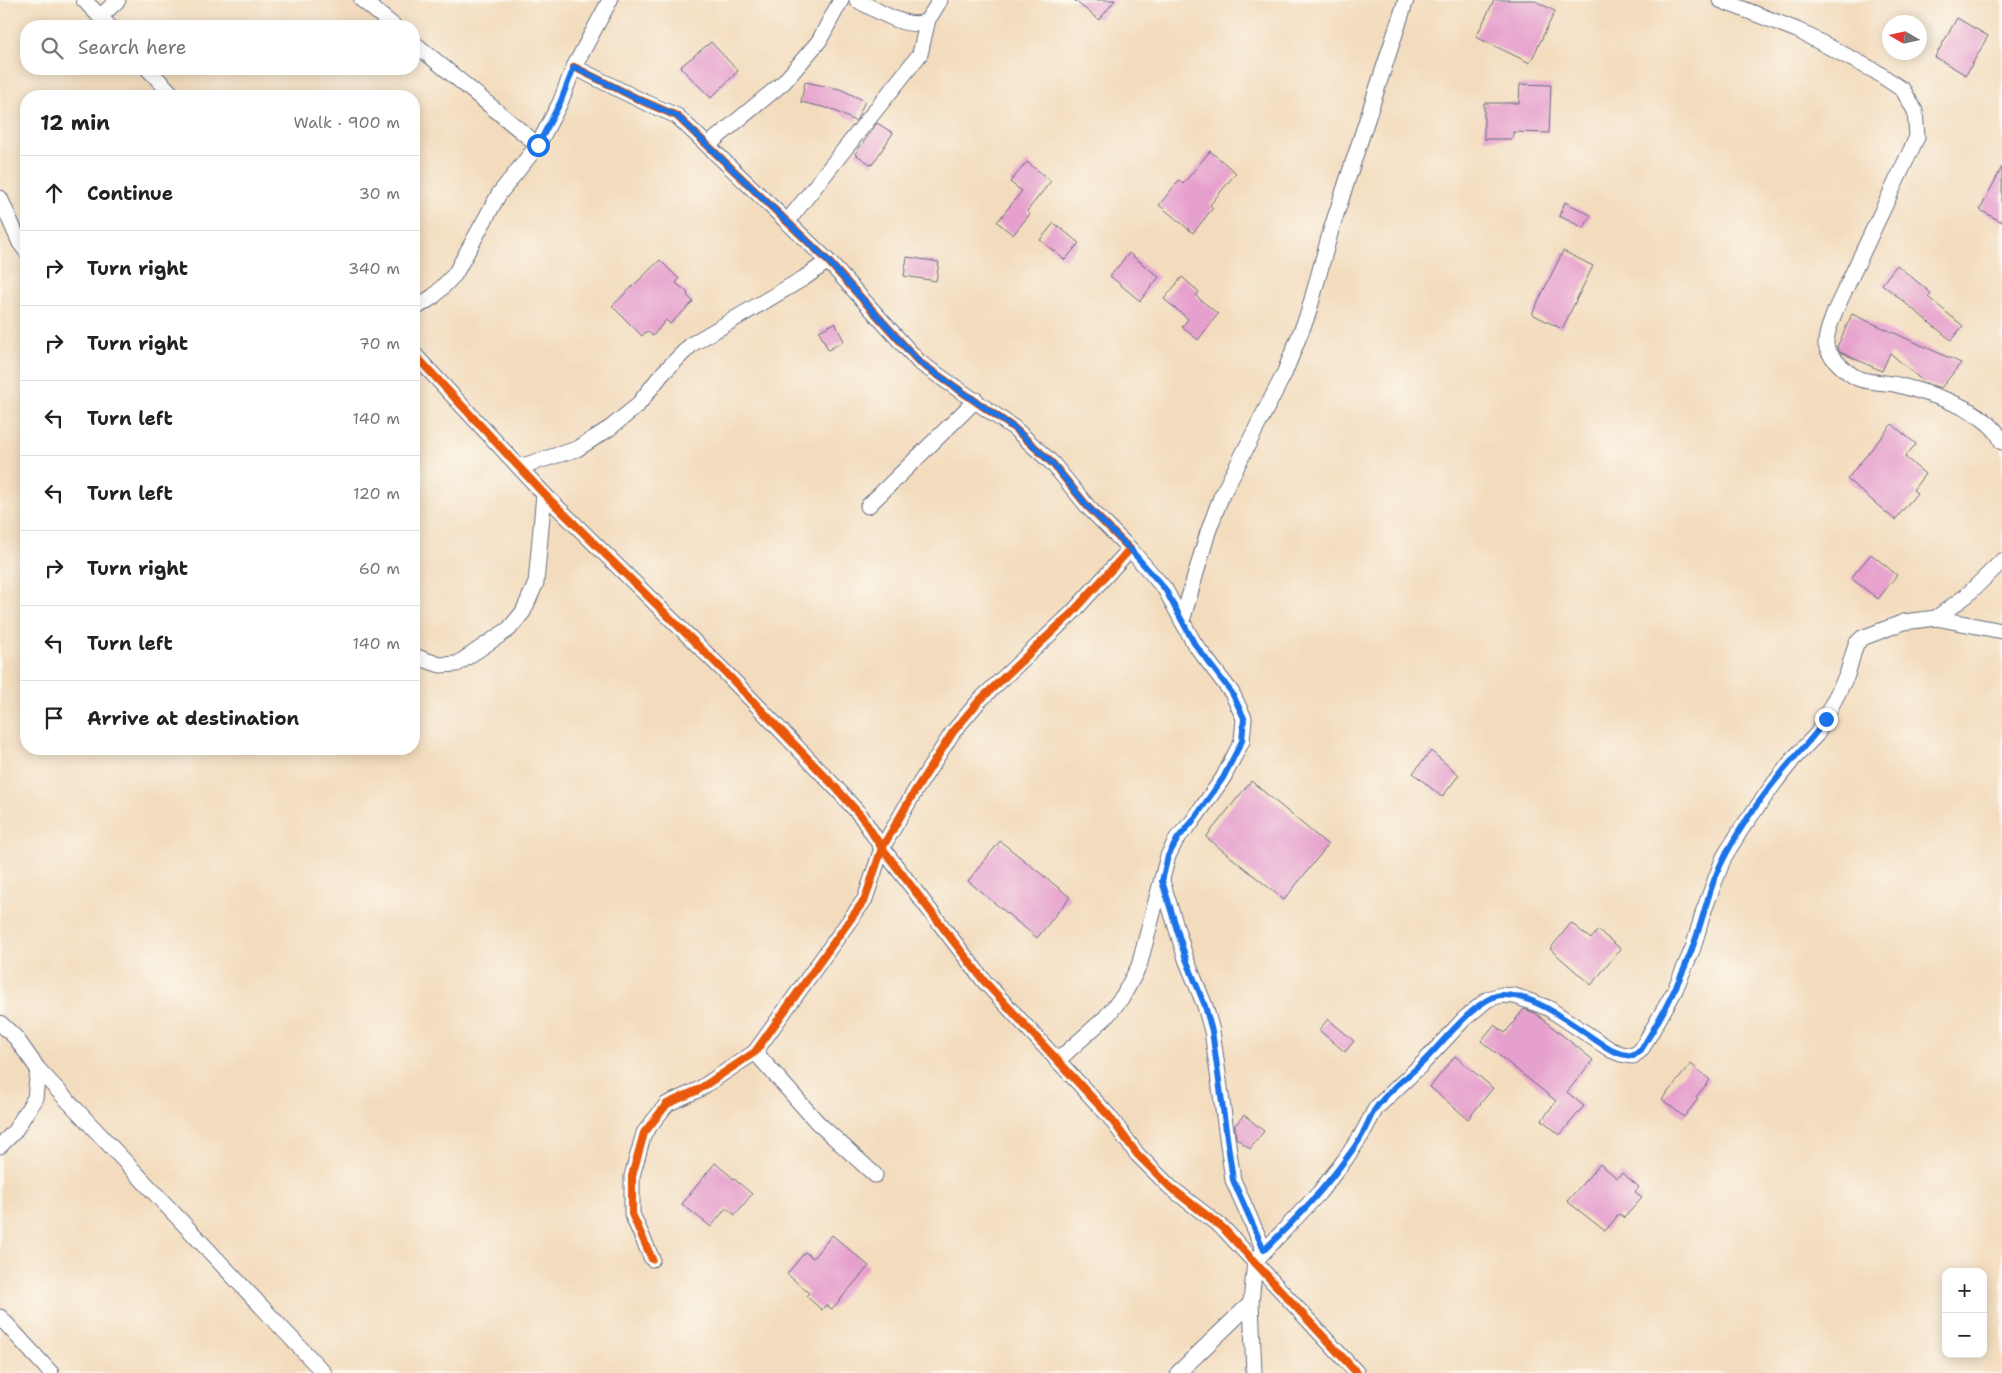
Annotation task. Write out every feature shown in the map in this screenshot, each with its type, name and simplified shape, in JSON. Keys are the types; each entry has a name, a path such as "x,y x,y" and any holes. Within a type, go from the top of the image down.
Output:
{"street":[{"path":"84,0 102,20"},
{"path":"105,20 118,0"},
{"path":"362,0 387,20"},
{"path":"420,305 434,296 455,274 499,194 538,145 560,103 574,67 610,0"},
{"path":"708,145 784,82 819,41 840,0"},
{"path":"857,0 905,23 919,25 928,19"},
{"path":"787,222 920,54 928,19 940,0"},
{"path":"1182,622 1208,532 1221,497 1284,374 1308,314 1331,230 1406,0"},
{"path":"1720,0 1797,30 1875,71 1903,90 1915,111 1917,137 1835,311 1826,345 1836,361 1857,378 1898,385 1940,397 1990,424 1999,434 2002,442"},
{"path":"420,48 538,145"},
{"path":"574,67 677,116 828,261 919,362 1014,428 1053,464 1088,507 1130,549 1165,589 1194,643 1232,693 1244,718 1242,741 1223,778 1192,822 1178,838 1168,856 1139,966 1123,996 1106,1016 1057,1061"},
{"path":"154,75 168,90"},
{"path":"0,198 20,244"},
{"path":"519,467 577,449 610,428 637,406 662,374 692,344 804,278 828,261"},
{"path":"420,360 544,494 745,692 861,816 882,848 984,981 1109,1116 1137,1154 1170,1186 1260,1255 1357,1373"},
{"path":"868,506 976,400"},
{"path":"420,658 440,665 457,664 509,629 523,612 536,583 544,494"},
{"path":"652,1259 632,1214 632,1176 644,1133 667,1104 698,1090 755,1052 865,899 882,848 915,791 953,732 979,701 1072,613 1130,549"},
{"path":"1936,618 1966,596 2002,561"},
{"path":"1260,1255 1319,1193 1344,1161 1361,1136 1376,1108 1386,1096 1422,1063 1464,1019 1488,999 1501,995 1530,1000 1548,1008 1611,1050 1633,1056 1641,1050 1674,992 1693,948 1704,910 1724,857 1742,828 1782,773 1817,734 1847,675 1856,644 1862,638 1904,622 1936,618 2002,631"},
{"path":"1162,881 1186,959 1205,1006 1212,1031 1233,1180 1260,1255 1251,1303 1254,1373"},
{"path":"0,1023 16,1038 38,1069 324,1373"},
{"path":"755,1052 817,1122 875,1175"},
{"path":"0,1146 14,1132 35,1098 38,1069"},
{"path":"1178,1373 1212,1343 1251,1303"},
{"path":"0,1317 51,1373"}],"building":[{"path":"1074,0 1115,0 1099,20"},
{"path":"1494,0 1533,0 1555,11 1530,63 1476,37"},
{"path":"1957,18 1988,36 1966,75 1935,57"},
{"path":"711,42 738,71 711,98 680,67"},
{"path":"805,82 840,89 865,101 857,119 855,121 831,109 801,102"},
{"path":"1520,84 1551,85 1549,133 1513,132 1513,139 1484,139 1484,103 1519,103"},
{"path":"877,123 893,133 872,165 855,154"},
{"path":"1210,151 1236,173 1210,205 1213,208 1193,233 1159,205 1179,180 1183,184"},
{"path":"1027,162 1051,181 1027,211 1030,214 1013,235 997,222 1022,191 1010,182"},
{"path":"2002,167 2002,222 1980,210"},
{"path":"1565,202 1591,215 1584,228 1559,216"},
{"path":"1054,223 1079,243 1065,260 1040,240"},
{"path":"1563,251 1593,266 1562,329 1532,314"},
{"path":"1129,253 1159,277 1140,301 1110,276"},
{"path":"907,257 939,262 936,281 904,276"},
{"path":"660,260 679,279 676,283 688,293 687,295 693,302 670,324 666,320 653,336 647,331 642,336 612,306"},
{"path":"1897,265 1931,293 1928,297 1963,326 1951,340 1882,284"},
{"path":"1182,277 1199,292 1196,296 1218,314 1198,340 1182,327 1188,319 1164,299"},
{"path":"1852,314 1961,363 1941,388 1925,383 1890,353 1882,371 1840,352 1837,347"},
{"path":"835,323 844,341 828,350 819,331"},
{"path":"1892,424 1916,444 1905,457 1925,474 1913,490 1917,493 1895,520 1847,479"},
{"path":"1871,554 1897,575 1878,599 1851,578"},
{"path":"1431,751 1459,775 1442,797 1413,773"},
{"path":"1251,781 1328,845 1284,900 1206,837"},
{"path":"1000,841 1070,897 1037,938 968,881"},
{"path":"1571,923 1591,939 1598,930 1621,949 1591,985 1550,949"},
{"path":"1524,1009 1535,1013 1593,1060 1567,1092 1584,1106 1560,1135 1542,1120 1556,1101 1481,1041 1494,1025 1505,1033"},
{"path":"1328,1019 1354,1041 1345,1052 1319,1030"},
{"path":"1455,1056 1493,1088 1468,1119 1430,1087"},
{"path":"1691,1064 1710,1080 1696,1097 1698,1099 1684,1117 1662,1099"},
{"path":"1244,1115 1264,1131 1250,1149 1236,1138 1235,1125"},
{"path":"715,1163 752,1194 735,1215 726,1208 711,1227 682,1204"},
{"path":"1600,1164 1617,1178 1622,1173 1639,1187 1635,1192 1642,1198 1624,1218 1619,1214 1605,1231 1567,1201"},
{"path":"832,1235 869,1266 832,1309 826,1305 822,1310 806,1296 809,1293 787,1274 805,1252 813,1258"}],"cycle path":[{"path":"574,67 677,116 828,261 919,362 1014,428 1053,464 1088,507 1130,549 1072,613 979,701 953,732 915,791 882,848 865,899 755,1052 698,1090 667,1104 644,1133 632,1176 632,1214 652,1259"},
{"path":"420,360 544,494 725,672 837,789 861,816 882,848 984,981 1109,1116 1137,1154 1170,1187 1224,1229 1357,1373"}],"route":[{"path":"538,145 560,103 574,67 677,116 828,261 919,362 1014,428 1053,464 1088,507 1130,549 1165,589 1194,643 1232,693 1244,718 1242,741 1223,778 1192,822 1178,838 1168,856 1162,881 1186,959 1205,1006 1212,1031 1228,1157 1233,1180 1264,1250 1319,1193 1344,1161 1361,1136 1376,1108 1386,1096 1422,1063 1464,1019 1488,999 1501,995 1530,1000 1548,1008 1584,1034 1611,1050 1633,1056 1641,1050 1674,992 1693,948 1704,910 1724,857 1742,828 1776,781 1794,758 1817,734 1826,719"}]}
